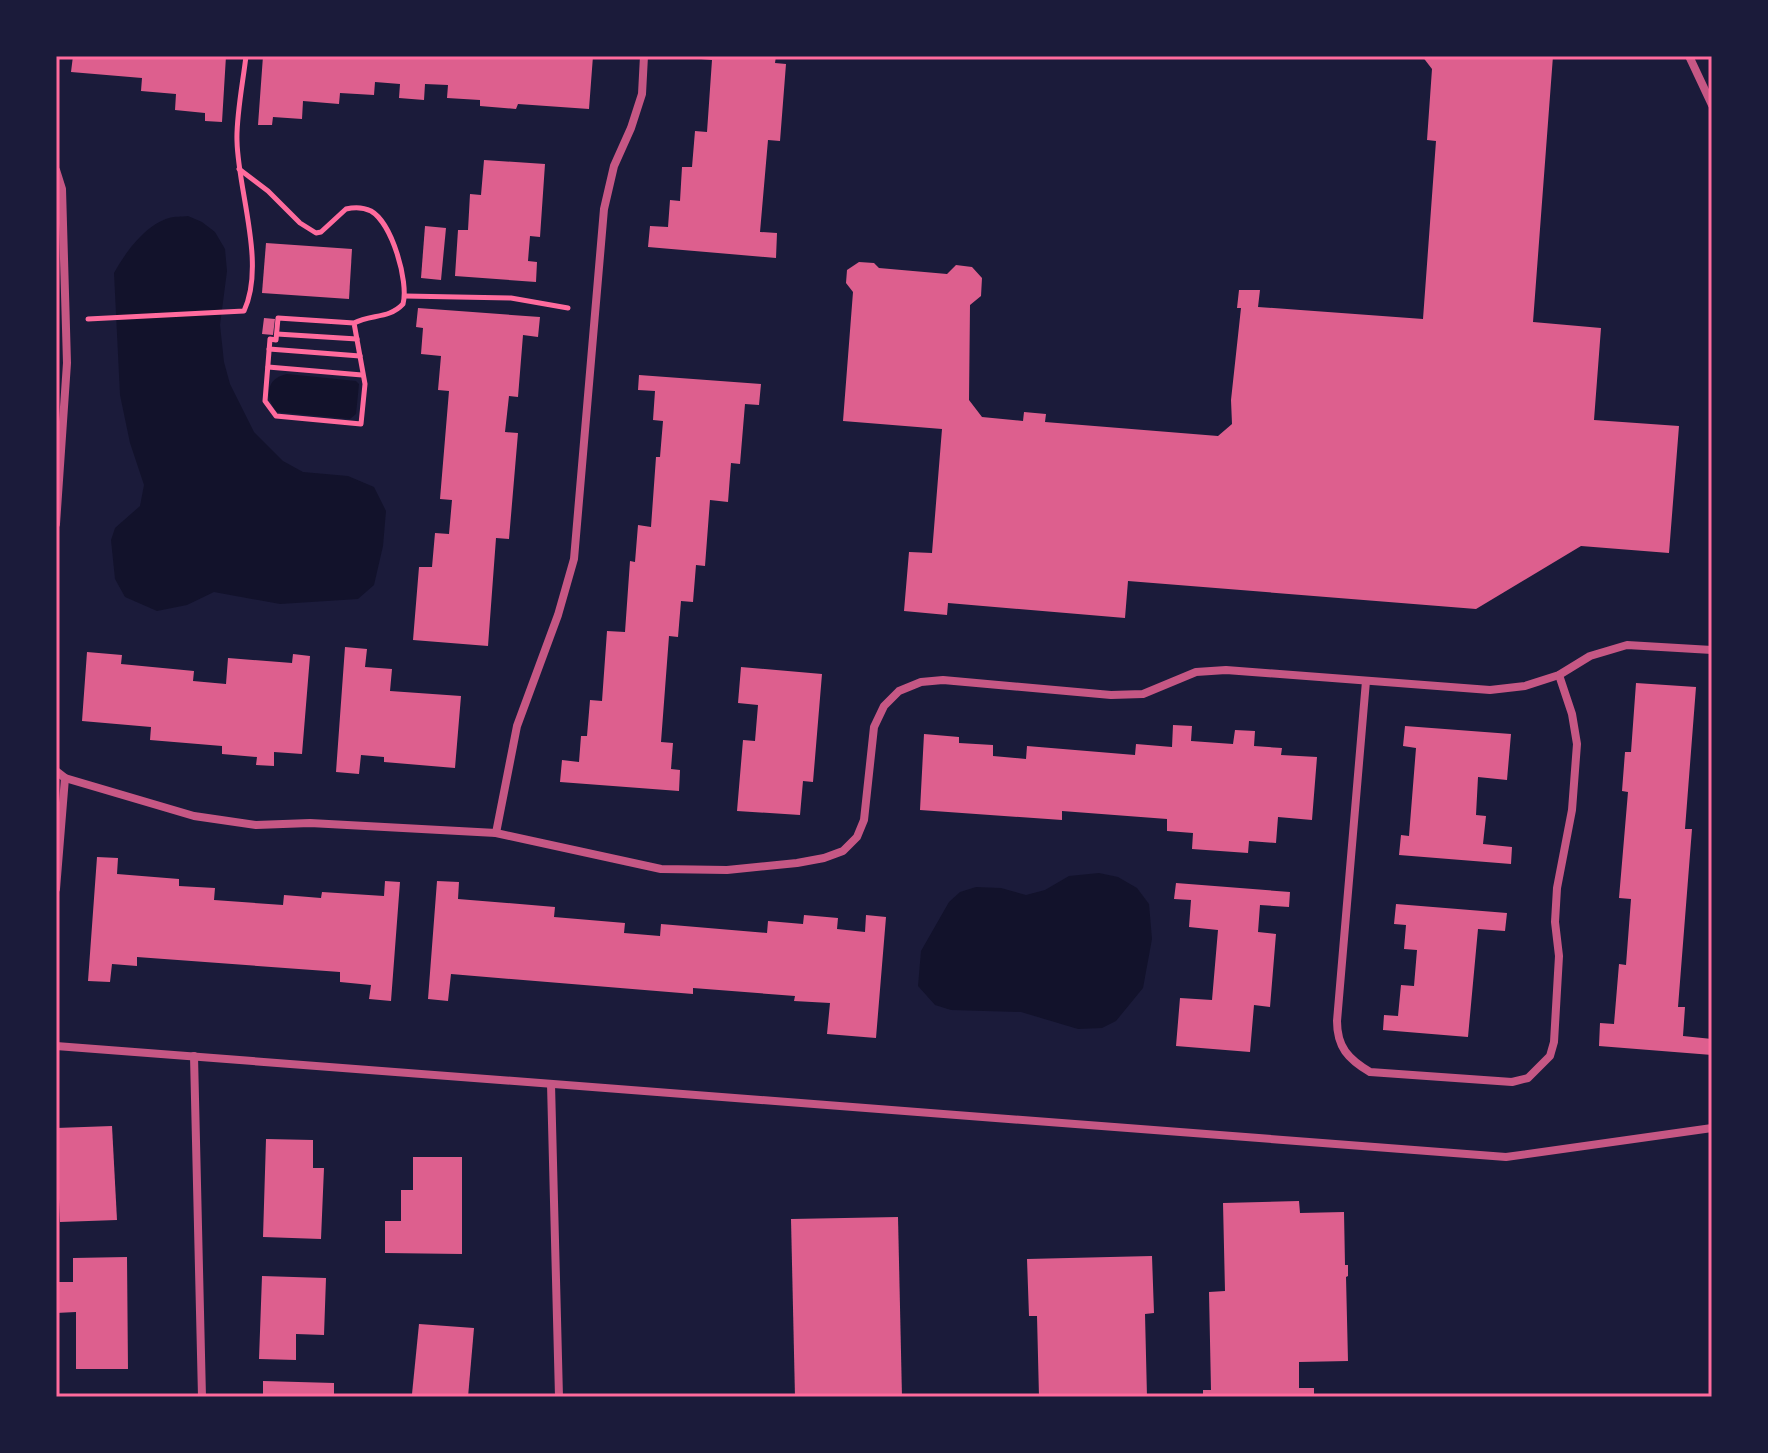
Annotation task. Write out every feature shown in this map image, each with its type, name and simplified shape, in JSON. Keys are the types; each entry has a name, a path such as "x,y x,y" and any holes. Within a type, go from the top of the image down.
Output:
{"street":[{"path":"496,833 517,726 558,615 574,559 604,209 614,166 642,94 644,56"},
{"path":"1689,56 1712,105"},
{"path":"56,170 62,189 61,254 67,298 67,363 56,524"},
{"path":"56,298 67,298"},
{"path":"56,771 65,778 194,816 256,825 310,823 496,833 661,869 727,870 824,858 843,851 857,837 864,820 874,727 884,706 899,691 921,682 943,680 1111,695 1143,694 1196,672 1226,670 1490,690 1525,686 1559,675 1590,656 1627,645 1712,650"},
{"path":"1366,681 1337,1021 1342,1048 1353,1062 1370,1072 1512,1082 1528,1078 1550,1056 1554,1042 1559,956 1555,922 1557,888 1572,810 1577,744 1572,714 1559,675"},
{"path":"56,889 65,778"},
{"path":"56,1046 1506,1157 1712,1128"},
{"path":"194,1056 202,1397"},
{"path":"551,1084 559,1397"}],"path":[{"path":"88,319 244,311 251,271 246,203 236,139 246,56"},
{"path":"239,169 268,191 300,223 316,233 325,229 346,209 362,208 372,212 387,229 401,269 405,296 403,304 393,312 354,323 278,318 276,340 270,339 265,401 276,416 361,424 365,384 354,323"},
{"path":"405,296 511,298 568,308"},
{"path":"277,334 357,339"},
{"path":"269,349 360,356"},
{"path":"268,367 363,375"}],"shaded area":[{"path":"188,216 215,232 225,249 227,271 220,325 224,362 230,384 254,432 283,461 303,472 348,476 374,487 386,511 383,546 374,585 358,599 280,604 214,592 187,605 157,611 125,597 115,579 111,540 115,528 140,506 144,485 130,443 120,395 114,273 144,233 171,217"},
{"path":"287,374 356,381 359,384 356,414 350,419 277,412 270,400 269,389 275,380"},
{"path":"1099,873 1118,877 1137,888 1149,904 1152,939 1143,988 1116,1021 1102,1028 1078,1029 1021,1012 951,1010 935,1005 918,986 921,951 949,902 960,892 976,887 1001,888 1026,895 1045,890 1069,876"}],"building":[{"path":"73,56 226,56 222,122 205,121 205,113 175,110 176,94 141,91 142,78 71,72"},
{"path":"263,56 593,56 589,109 518,104 516,109 480,106 480,100 447,98 448,85 425,84 424,100 399,98 400,84 375,82 374,95 340,93 339,104 303,101 302,119 273,117 272,125 258,125"},
{"path":"701,56 776,56 775,63 786,64 780,141 768,140 760,232 777,233 776,258 648,247 650,226 668,227 670,200 680,201 682,167 692,167 695,131 707,132 712,60 701,59"},
{"path":"1422,56 1553,56 1533,322 1601,328 1594,420 1679,426 1669,553 1581,546 1476,609 1128,581 1125,618 948,603 947,615 904,611 909,552 932,553 942,429 843,421 853,292 846,283 847,270 859,262 874,263 879,268 947,274 956,265 972,267 982,278 981,296 970,305 969,400 982,417 1023,421 1024,412 1046,414 1045,422 1218,436 1232,424 1231,400 1241,308 1237,308 1239,290 1260,290 1258,307 1423,319 1436,141 1427,140 1432,69"},
{"path":"484,160 545,164 540,237 530,236 528,261 537,262 536,282 455,276 458,230 468,230 470,194 481,195"},
{"path":"425,226 446,228 441,280 421,278"},
{"path":"266,243 352,249 349,299 262,293"},
{"path":"418,308 540,317 538,337 523,335 518,397 509,396 505,432 518,433 509,539 496,538 488,646 413,640 419,567 432,567 435,533 449,534 452,500 440,499 449,391 438,390 441,356 421,354 423,328 416,327"},
{"path":"264,318 275,319 273,335 262,334"},
{"path":"639,375 761,384 759,405 745,404 740,464 731,463 728,502 710,500 705,566 696,565 693,602 681,601 678,637 669,636 661,742 673,743 671,769 680,770 679,791 560,782 562,760 579,762 581,736 587,736 590,700 602,701 607,631 625,632 630,561 635,562 638,525 651,527 656,457 660,457 663,421 653,420 655,391 638,390"},
{"path":"345,647 367,649 365,667 392,669 390,691 461,696 455,768 384,762 384,757 361,755 359,774 336,772"},
{"path":"87,652 122,655 121,664 194,671 193,681 226,684 228,658 292,663 293,654 310,656 302,754 274,752 274,766 256,765 257,757 222,754 222,746 150,740 151,727 82,721"},
{"path":"741,667 822,674 813,782 803,781 800,815 737,811 743,740 755,741 758,705 738,703"},
{"path":"1636,683 1696,687 1685,829 1692,829 1678,1007 1685,1007 1683,1036 1712,1039 1712,1055 1599,1046 1600,1023 1614,1024 1619,964 1626,965 1631,899 1619,898 1628,792 1622,791 1625,752 1631,752"},
{"path":"1173,725 1192,726 1191,741 1233,744 1235,730 1255,731 1254,746 1282,748 1281,755 1317,757 1312,820 1278,817 1276,843 1249,841 1248,853 1192,849 1193,833 1167,831 1167,819 1062,811 1062,820 920,810 924,734 959,737 959,743 993,745 993,756 1026,759 1027,746 1135,755 1136,744 1172,747"},
{"path":"1405,726 1511,734 1507,780 1478,777 1476,815 1486,816 1483,844 1512,847 1511,864 1399,855 1401,835 1409,836 1416,748 1403,746"},
{"path":"97,857 118,858 117,874 179,879 179,886 215,888 214,900 283,905 284,895 321,898 322,892 384,896 385,881 400,882 391,1001 369,999 371,985 340,982 340,972 137,957 137,966 112,964 110,982 88,981"},
{"path":"437,881 459,882 458,899 555,907 554,917 625,923 624,933 660,936 661,924 767,933 768,921 803,924 804,915 838,918 837,929 865,932 866,915 886,917 876,1038 827,1034 830,1003 794,1001 795,996 693,988 693,994 451,974 448,1001 428,999"},
{"path":"1176,883 1290,892 1289,907 1260,905 1258,932 1276,934 1270,1007 1254,1005 1250,1052 1176,1046 1180,998 1212,1000 1218,930 1189,927 1191,900 1174,899"},
{"path":"1396,904 1507,913 1505,931 1478,929 1468,1037 1383,1030 1384,1015 1398,1016 1401,985 1414,986 1417,950 1404,949 1406,925 1394,924"},
{"path":"112,1126 117,1220 60,1222 56,1128"},
{"path":"266,1139 313,1140 313,1168 324,1168 321,1239 263,1237"},
{"path":"413,1157 462,1157 462,1254 385,1253 385,1221 401,1221 401,1190 413,1190"},
{"path":"1299,1201 1300,1213 1344,1212 1345,1265 1348,1265 1348,1361 1299,1362 1299,1388 1314,1388 1314,1397 1203,1397 1203,1390 1211,1390 1209,1292 1225,1291 1223,1203"},
{"path":"898,1217 902,1397 795,1397 791,1219"},
{"path":"1152,1256 1154,1313 1145,1314 1147,1397 1039,1397 1037,1316 1029,1316 1027,1259"},
{"path":"127,1257 128,1369 76,1369 76,1312 56,1313 56,1282 73,1282 73,1258"},
{"path":"262,1276 326,1278 324,1335 296,1334 296,1360 259,1359"},
{"path":"419,1324 474,1328 468,1397 412,1394"},
{"path":"263,1381 334,1383 334,1397 263,1397"}]}
